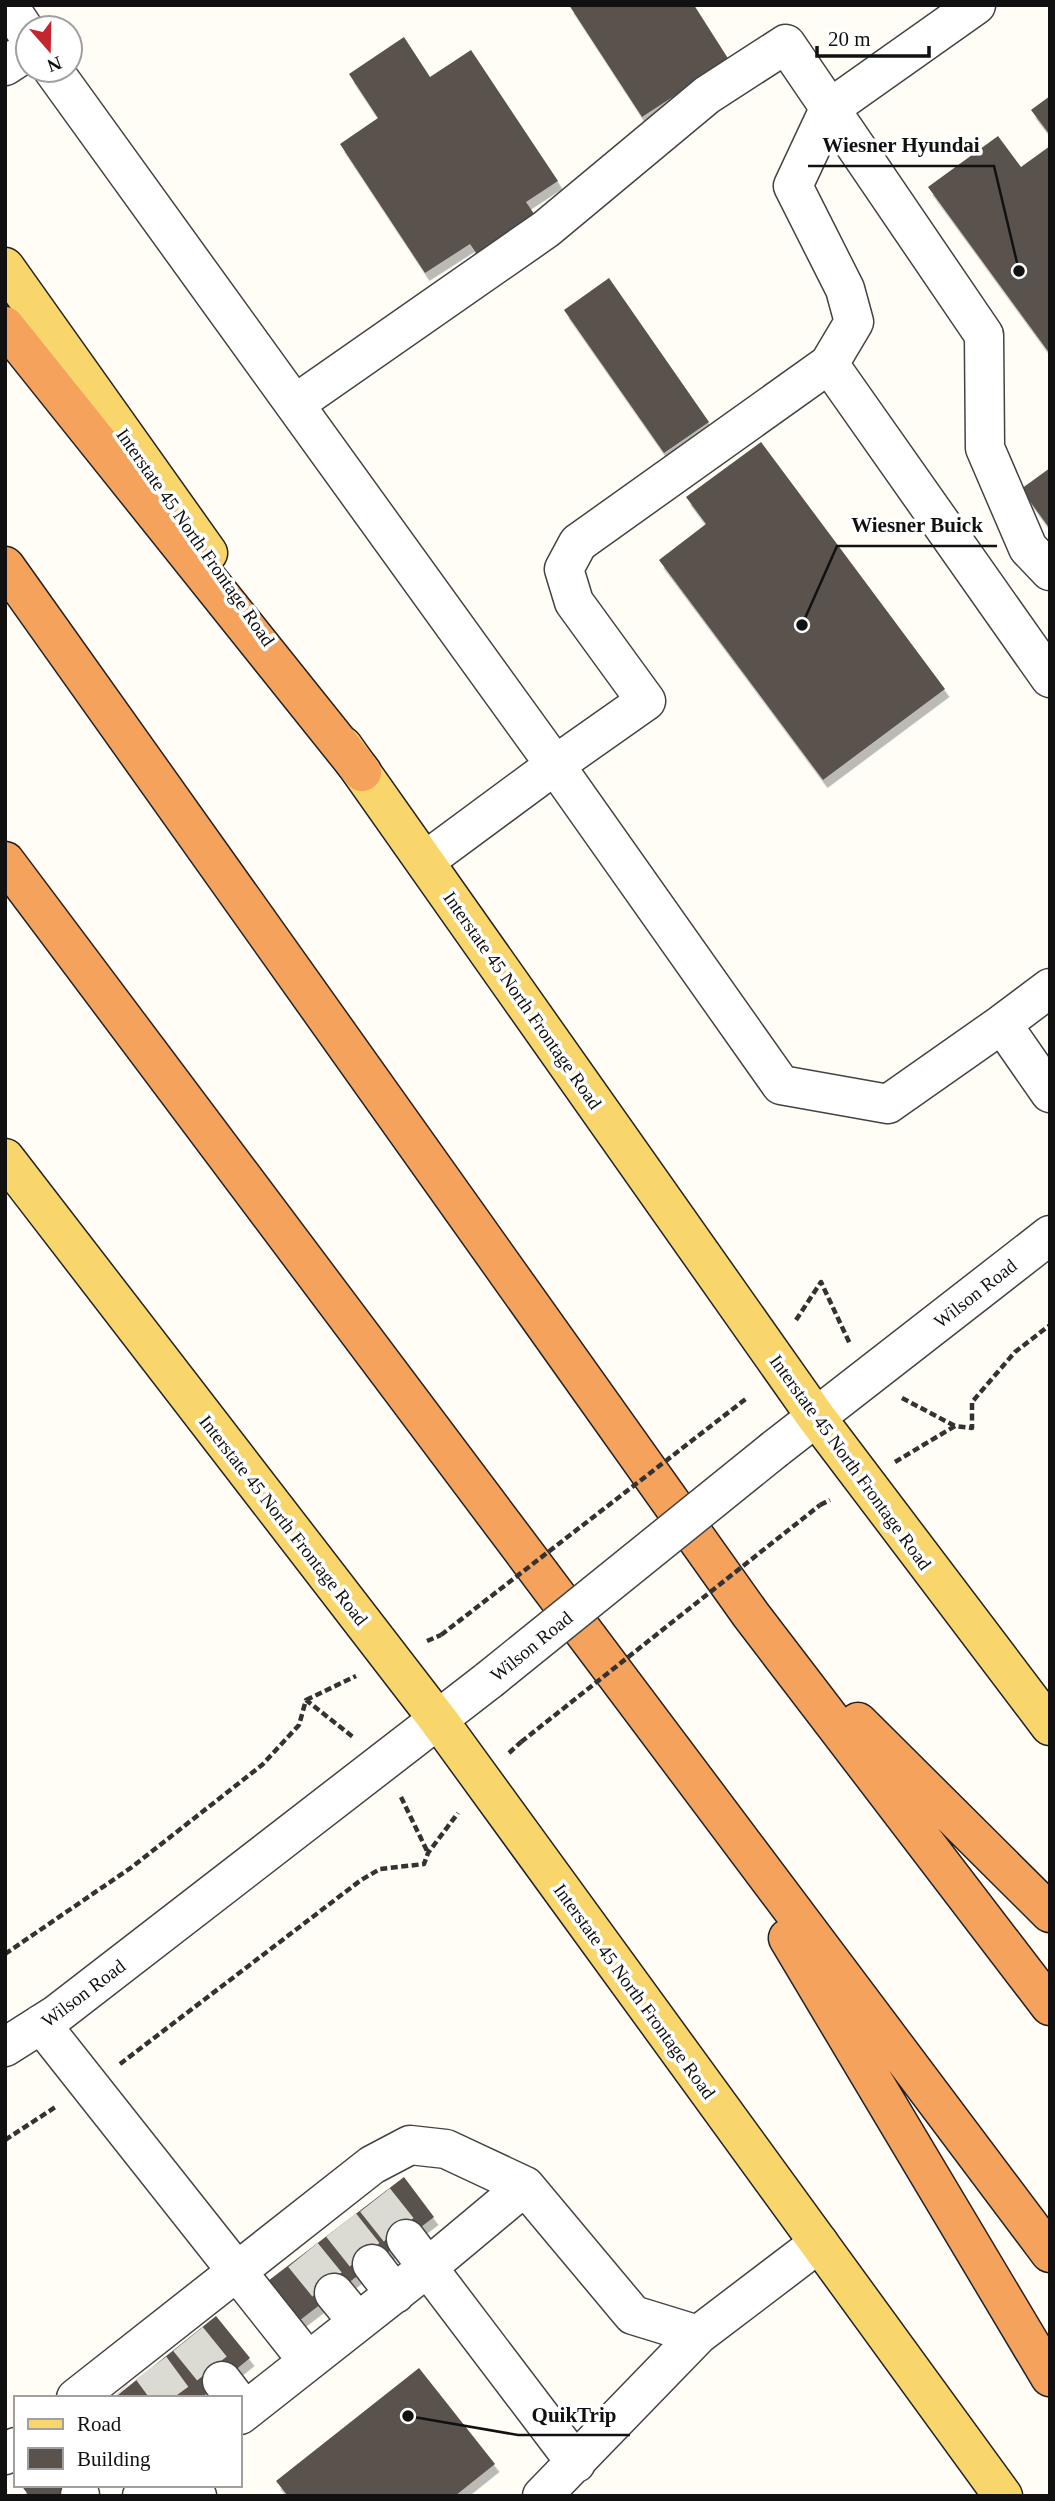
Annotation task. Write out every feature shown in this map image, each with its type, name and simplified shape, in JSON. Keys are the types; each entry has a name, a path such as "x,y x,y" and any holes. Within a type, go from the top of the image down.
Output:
{"highway":[{"path":"5,326 362,772"},
{"path":"5,566 751,1615 1050,2006"},
{"path":"5,860 1050,2253"},
{"path":"751,1615 1050,1913"},
{"path":"685,1764 1050,2377"}],"main road":[{"name":"Interstate 45 North Frontage Road","path":"5,267 816,1417 1050,1726"},
{"name":"Interstate 45 North Frontage Road","path":"5,1158 439,1721 1003,2496"}],"street":[{"path":"425,861 646,701 574,602 564,569 578,543 829,364 854,322 845,289 793,186 829,109 976,5"},
{"path":"295,404 546,229 707,95 786,44 984,335 985,448 1028,548 1050,571"},
{"path":"63,84 555,765 781,1085 888,1104 1050,988"},
{"path":"829,364 1050,678"},
{"path":"1002,1024 1050,1093"},
{"name":"Wilson Road","path":"5,2047 41,2024 439,1721 775,1449 1050,1235"},
{"path":"41,2024 307,2360"},
{"path":"97,2391 180,2330 236,2272 294,2244 365,2189 372,2165 410,2145 446,2150 525,2186 634,2315 698,2335"},
{"path":"242,2398 307,2360 346,2307 395,2294 417,2253 525,2186"},
{"path":"542,2496 698,2335 818,2243"},
{"path":"417,2253 576,2463"},
{"path":"372,2264 395,2294"}],"path":[{"path":"521,1742 820,1505 955,1426 972,1428 972,1402 1015,1352 1050,1325"},
{"path":"440,1635 747,1398"},
{"path":"5,1954 132,1867 262,1765 299,1725 306,1700 384,1762 428,1853 424,1864 380,1869 361,1880 135,2054 5,2140"}],"building":[{"path":"569,5 694,5 729,60 642,117"},
{"path":"404,37 430,77 471,50 558,181 526,202 541,224 483,263 470,244 425,273 340,144 378,118 349,74"},
{"path":"1050,96 1050,135 1031,110"},
{"path":"998,136 1021,167 1050,146 1050,354 928,187"},
{"path":"609,278 709,422 664,453 564,310"},
{"path":"761,442 945,689 823,780 659,560 706,524 686,497"},
{"path":"1050,468 1050,529 1021,489"},
{"path":"404,2177 434,2217 295,2324 264,2284"},
{"path":"216,2316 250,2358 203,2396 116,2396"},
{"path":"419,2368 495,2464 455,2496 288,2496 276,2481"},
{"path":"22,2487 90,2487 79,2496 29,2496"}],"tunnel":[{"path":"375,2200 406,2239"},
{"path":"341,2225 372,2264"},
{"path":"303,2255 334,2293"},
{"path":"188,2339 222,2381"},
{"path":"151,2368 172,2396"}],"place":[{"name":"Wiesner Hyundai","path":"1019,271"},
{"name":"Wiesner Buick","path":"802,625"},
{"name":"QuikTrip","path":"408,2416"}]}
